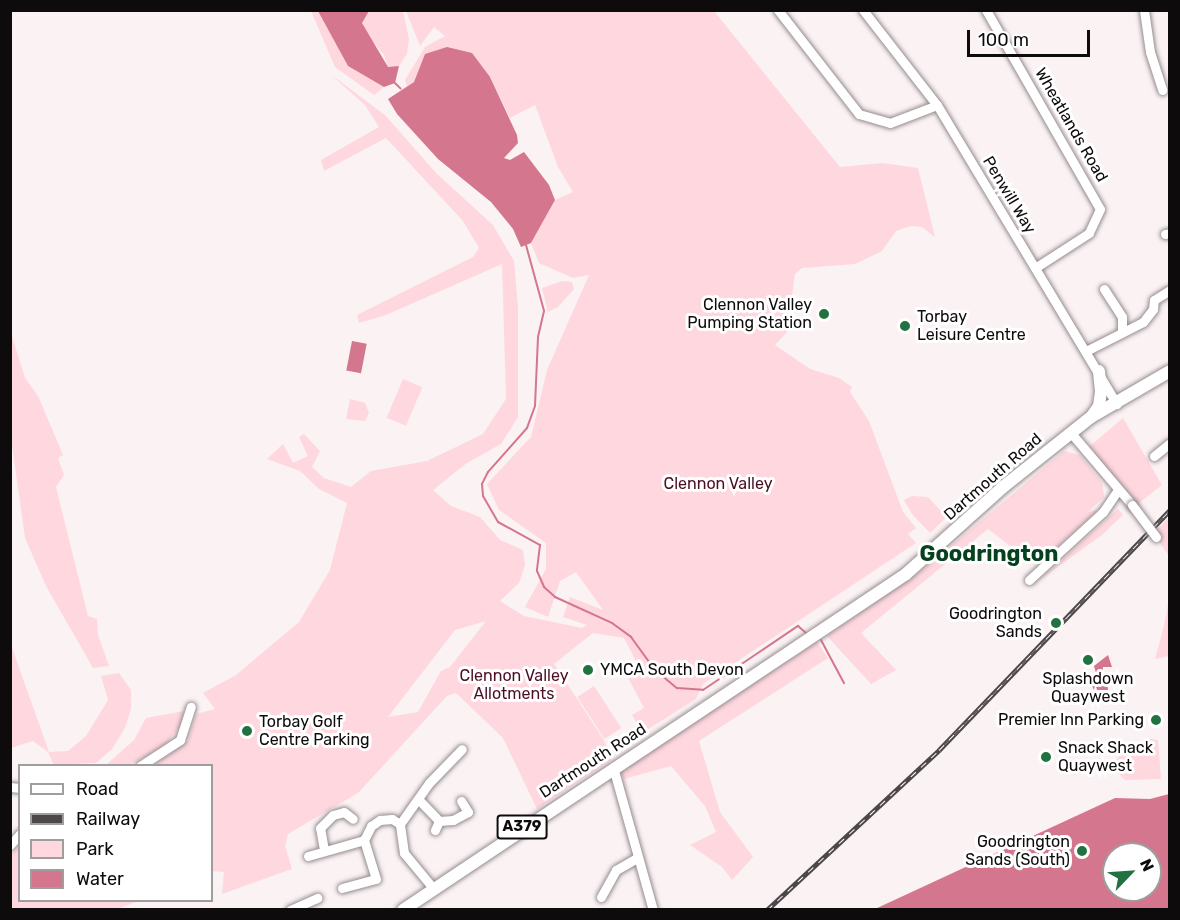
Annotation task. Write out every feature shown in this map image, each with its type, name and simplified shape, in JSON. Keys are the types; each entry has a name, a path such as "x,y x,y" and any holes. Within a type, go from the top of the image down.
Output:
{"main road":[{"path":"1091,417 1099,406 1101,391 1099,371"},
{"name":"Dartmouth Road","path":"403,909 906,574 1003,487 1091,417 1117,404 1170,371"}],"street":[{"path":"777,10 859,114 890,123 937,105"},
{"name":"Penwill Way","path":"863,10 937,105 1117,404"},
{"name":"Wheatlands Road","path":"986,10 1100,209 1089,233 1035,268"},
{"path":"1144,10 1150,52 1162,90"},
{"path":"1104,289 1122,317 1122,331"},
{"path":"1086,351 1143,322 1153,309 1154,300 1170,290"},
{"path":"1071,433 1156,537"},
{"path":"1154,456 1170,443"},
{"path":"1029,580 1103,512 1117,491"},
{"path":"142,764 180,740 190,707"},
{"path":"433,888 404,853 400,824 418,799 462,749"},
{"path":"613,767 653,909"},
{"path":"418,799 437,826 478,806"},
{"path":"461,801 468,812"},
{"path":"324,850 320,828 333,815 344,812 353,819"},
{"path":"342,888 376,879 364,840 371,826 380,820 392,819 400,824"},
{"path":"308,856 364,840"},
{"path":"601,897 616,870 637,858"},
{"path":"290,909 317,898"}],"green space":[{"path":"311,11 320,13 348,66 384,87 374,95 335,67"},
{"path":"369,11 403,11 409,39 407,54 399,66 388,68 384,55 369,37 362,23"},
{"path":"406,11 714,11 840,167 883,163 918,168 935,237 922,227 911,226 896,231 882,251 855,264 802,268 795,274 787,332 775,345 810,369 839,378 852,387 850,392 869,421 903,512 916,528 908,534 916,543 703,684 696,699 642,733 632,715 644,708 627,676 638,665 624,638 593,633 554,664 604,740 611,760 537,809 503,738 456,693 447,696 358,793 288,834 285,846 292,869 222,894 224,872 213,871 213,764 155,764 188,741 196,714 215,709 203,693 236,675 299,622 330,570 347,503 319,489 300,471 267,459 283,444 293,463 308,456 299,437 304,434 320,451 312,467 324,478 351,487 371,471 427,461 483,434 506,399 502,264 386,315 359,323 357,315 473,257 479,248 463,221 386,138 324,171 321,160 379,127 365,105 330,74 385,115 436,173 493,225 514,261 518,307 518,417 501,444 467,463 433,490 451,506 480,517 500,540 523,550 525,565 519,583 500,601 524,616 582,628 587,625 563,617 570,597 603,610 576,572 560,581 548,617 525,607 546,569 546,543 499,510 487,484 531,437 547,370 589,275 573,278 539,263 531,243 555,200 573,192 558,167 535,105 510,118 490,77 423,65 414,82 407,86 405,80 425,47 445,36 434,27 420,46","holes":["486,621 450,667 441,671 418,712 388,717 455,630"]},
{"path":"562,281 572,282 574,289 558,307 548,312 542,288"},
{"path":"11,333 25,378 38,396 63,455 58,458 64,475 56,487 88,616 97,619 98,635 109,666 93,668 46,586 25,538 11,438"},
{"path":"403,379 422,387 406,426 387,418"},
{"path":"350,399 365,403 369,413 365,421 346,419"},
{"path":"1123,418 1162,485 1135,506 1090,446"},
{"path":"1064,451 1080,455 1102,483 1104,497 1088,512 1097,510 1096,512 1041,561 1026,558 988,529 861,633 896,670 871,684 827,636 920,572"},
{"path":"912,496 928,497 941,511 954,510 930,533 912,514 904,500"},
{"path":"1118,509 1123,515 1102,535 1041,579"},
{"path":"1169,517 1169,556 1153,533"},
{"path":"1169,599 1169,656 1155,659 1164,626"},
{"path":"10,642 49,752 68,751 86,736 108,700 101,676 119,673 131,690 131,709 125,728 112,749 96,763 54,764 48,752 33,741 11,748"},
{"path":"817,642 828,658 699,741 720,812 753,857 732,880 722,867 690,845 716,832 705,806 671,766 624,779 620,772"},
{"path":"594,686 621,728 604,739 577,697"},
{"path":"184,711 181,725 163,747 131,764 107,764 134,740 146,718"},
{"path":"1145,738 1158,740 1161,779 1125,780 1115,770 1115,761 1131,743 1141,745"},
{"path":"18,847 18,902 136,902 118,909 11,909 11,855"}],"water":[{"path":"318,11 369,11 362,23 388,67 399,66 395,83 384,87 348,66"},
{"path":"447,47 472,53 490,77 517,135 518,143 504,158 510,160 524,152 549,185 555,200 531,243 521,247 513,229 491,202 438,159 397,114 388,99 414,82 425,54"},
{"path":"352,341 367,344 361,373 346,370"},
{"path":"1108,655 1112,667 1103,667 1102,679 1107,679 1108,690 1094,690 1088,678 1096,673 1094,666"},
{"name":"Goodrington Sands (South)","path":"1169,794 1169,909 875,909 1115,798 1150,799"}],"waterway":[{"path":"395,83 401,89"},
{"path":"526,245 544,311 538,337 535,406 527,428 488,472 482,484 483,496 498,522 540,545 537,571 544,587 555,597 612,623 631,637 654,669 677,688 703,690 798,626 806,633"},
{"path":"821,640 844,683"}],"railway":[{"path":"767,910 939,750 1170,510"}],"place":[{"name":"Clennon Valley Pumping Station","path":"824,314"},
{"name":"Torbay Leisure Centre","path":"905,326"},
{"name":"Goodrington Sands","path":"1056,623"},
{"name":"Splashdown Quaywest","path":"1088,660"},
{"name":"YMCA South Devon","path":"588,670"},
{"name":"Premier Inn Parking","path":"1156,720"},
{"name":"Torbay Golf Centre Parking","path":"247,731"},
{"name":"Snack Shack Quaywest","path":"1046,757"},
{"name":"Goodrington Sands (South)","path":"1082,851"}],"district":[{"name":"Goodrington","path":"989,554"}],"park label":[{"name":"Clennon Valley","path":"718,484"},
{"name":"Clennon Valley Allotments","path":"514,685"}]}
